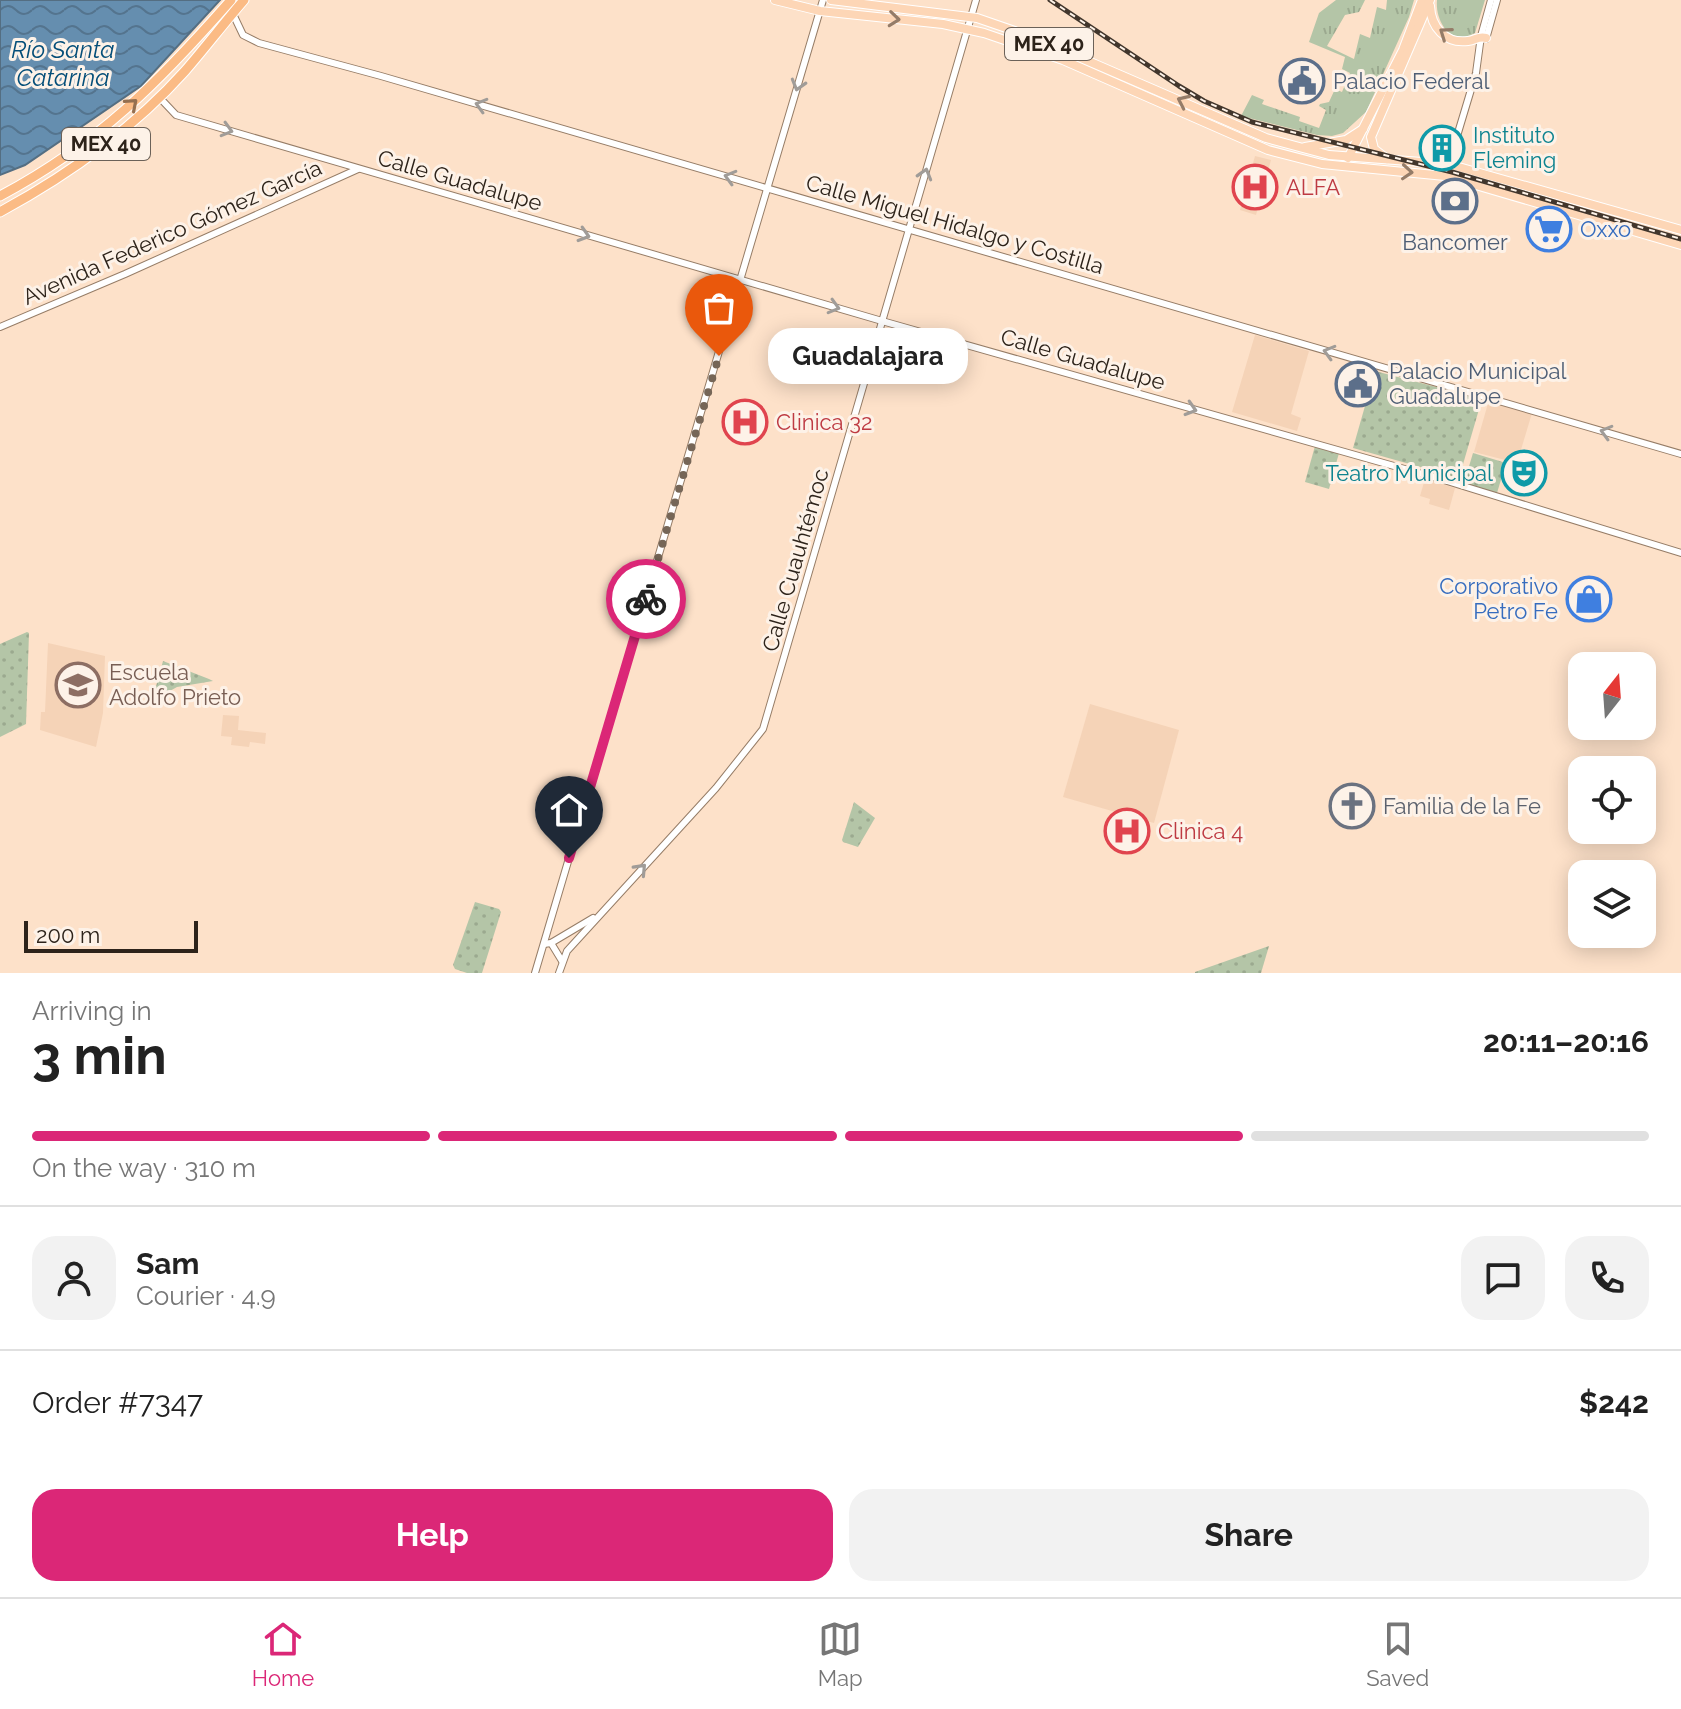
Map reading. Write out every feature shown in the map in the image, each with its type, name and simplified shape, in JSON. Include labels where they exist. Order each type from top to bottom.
[{"type":"highway","name":"MEX 40","points":[[0,196],[69,156],[158,81],[231,0]]},
{"type":"highway","name":"MEX 40","points":[[0,212],[67,173],[115,138],[159,97],[244,0]]},
{"type":"highway","points":[[158,81],[197,56]]},
{"type":"main road","name":"MEX 40","points":[[775,0],[820,11],[967,29],[1013,41],[1063,60],[1254,146],[1299,159],[1344,167],[1445,176],[1681,245]]},
{"type":"main road","name":"MEX 40","points":[[831,0],[971,17],[1035,38],[1169,94],[1258,136],[1349,157],[1448,164],[1681,230]]},
{"type":"main road","points":[[1344,167],[1403,50],[1422,0]]},
{"type":"main road","points":[[1430,0],[1433,22],[1443,35],[1461,41],[1483,39]]},
{"type":"main road","points":[[1387,160],[1374,149],[1371,137],[1430,0]]},
{"type":"main road","points":[[1301,148],[1346,140],[1368,122]]},
{"type":"main road","points":[[1359,140],[1360,157],[1367,169]]},
{"type":"street","points":[[535,973],[547,943],[823,0]]},
{"type":"street","name":"Calle Cuauhtémoc","points":[[559,973],[567,951],[716,788],[763,729],[976,0]]},
{"type":"street","points":[[1445,176],[1494,0]]},
{"type":"street","name":"Calle Miguel Hidalgo y Costilla","points":[[233,14],[243,35],[254,41],[1681,454]]},
{"type":"street","name":"Calle Guadalupe","points":[[159,97],[176,115],[1435,478],[1681,553]]},
{"type":"street","name":"Avenida Federico Gómez García","points":[[0,327],[358,169]]},
{"type":"street","points":[[547,943],[599,914]]},
{"type":"street","points":[[547,943],[562,961]]},
{"type":"shaded area","name":"ALFA","points":[[1255,156],[1271,160],[1256,215],[1240,210]]},
{"type":"shaded area","points":[[1255,335],[1309,351],[1291,414],[1301,418],[1297,431],[1232,412]]},
{"type":"shaded area","points":[[1489,400],[1532,413],[1517,463],[1474,452]]},
{"type":"shaded area","points":[[1425,479],[1455,488],[1449,510],[1429,504],[1430,499],[1420,496]]},
{"type":"shaded area","points":[[48,643],[105,656],[103,713],[96,747],[40,730],[41,712],[45,712]]},
{"type":"shaded area","points":[[1090,704],[1179,730],[1154,823],[1063,797]]},
{"type":"shaded area","points":[[223,715],[239,716],[238,730],[266,733],[265,744],[250,742],[249,747],[231,745],[232,737],[221,736]]},
{"type":"green space","points":[[1336,0],[1365,0],[1359,12],[1345,15],[1327,46],[1354,59],[1360,34],[1370,38],[1377,7],[1386,10],[1387,0],[1414,0],[1366,112],[1343,133],[1332,136],[1241,116],[1252,95],[1264,100],[1262,104],[1300,117],[1299,121],[1319,128],[1326,110],[1320,104],[1329,102],[1335,89],[1342,92],[1350,73],[1342,69],[1345,57],[1309,42],[1319,13]]},
{"type":"green space","points":[[1437,0],[1485,0],[1475,33],[1458,37],[1446,30],[1439,16]]},
{"type":"green space","points":[[1375,371],[1482,399],[1459,478],[1353,448]]},
{"type":"green space","points":[[1315,446],[1339,453],[1329,489],[1305,482]]},
{"type":"green space","points":[[1473,453],[1506,463],[1497,493],[1464,483]]},
{"type":"green space","points":[[27,632],[26,724],[0,737],[0,644]]},
{"type":"green space","points":[[163,661],[213,681],[177,687],[152,701]]},
{"type":"green space","points":[[854,802],[875,818],[858,847],[842,840]]},
{"type":"green space","points":[[475,902],[501,912],[482,973],[467,973],[455,969],[453,965]]},
{"type":"green space","points":[[1269,946],[1261,973],[1195,973],[1195,972]]},
{"type":"water","name":"Río Santa Catarina","points":[[0,0],[220,0],[141,86],[25,165],[0,175]]},
{"type":"railway","points":[[1050,0],[1179,86],[1252,122],[1452,172],[1681,239]]},
{"type":"way so far","points":[[646,599],[719,356]]},
{"type":"place","name":"Palacio Federal","points":[[1302,81]]},
{"type":"place","name":"Instituto Fleming","points":[[1442,148]]},
{"type":"place","name":"ALFA","points":[[1255,187]]},
{"type":"place","name":"Bancomer","points":[[1455,201]]},
{"type":"place","name":"Oxxo","points":[[1549,229]]},
{"type":"place","name":"Guadalajara","points":[[719,356]]},
{"type":"place","name":"Palacio Municipal Guadalupe","points":[[1358,384]]},
{"type":"place","name":"Clinica 32","points":[[745,422]]},
{"type":"place","name":"Teatro Municipal","points":[[1524,473]]},
{"type":"place","name":"Corporativo Petro Fe","points":[[1589,599]]},
{"type":"place","name":"Escuela Adolfo Prieto","points":[[78,685]]},
{"type":"place","name":"Familia de la Fe","points":[[1352,806]]},
{"type":"place","name":"Clinica 4","points":[[1127,831]]},
{"type":"route","points":[[569,858],[646,599]]}]
